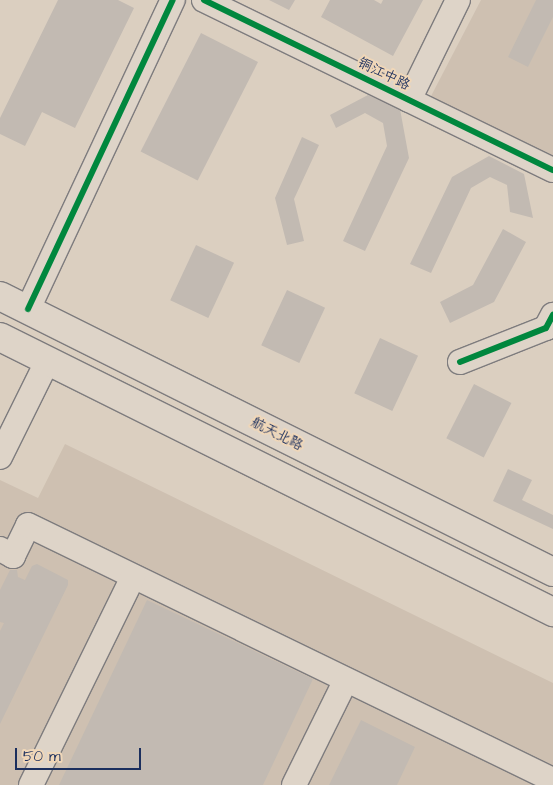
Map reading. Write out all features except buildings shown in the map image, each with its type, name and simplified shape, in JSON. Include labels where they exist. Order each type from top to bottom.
[{"type":"main road","name":"航天北路","points":[[0,296],[553,572]]},
{"type":"main road","points":[[0,337],[553,612]]},
{"type":"street","points":[[28,310],[173,0]]},
{"type":"street","name":"铜江中路","points":[[204,0],[553,170]]},
{"type":"street","points":[[409,100],[458,0]]},
{"type":"street","points":[[460,362],[546,328],[553,315]]},
{"type":"street","points":[[0,457],[48,360]]},
{"type":"street","points":[[0,550],[13,556],[28,525],[553,780]]},
{"type":"street","points":[[31,785],[133,577]]},
{"type":"street","points":[[294,785],[346,680]]},
{"type":"shaded area","points":[[481,0],[553,0],[553,165],[429,100]]},
{"type":"shaded area","points":[[65,444],[553,683],[553,785],[0,785],[0,480],[38,498]]},
{"type":"cycle path","points":[[28,309],[173,0]]},
{"type":"cycle path","points":[[204,0],[553,170]]},
{"type":"cycle path","points":[[460,362],[546,328],[553,315]]}]
